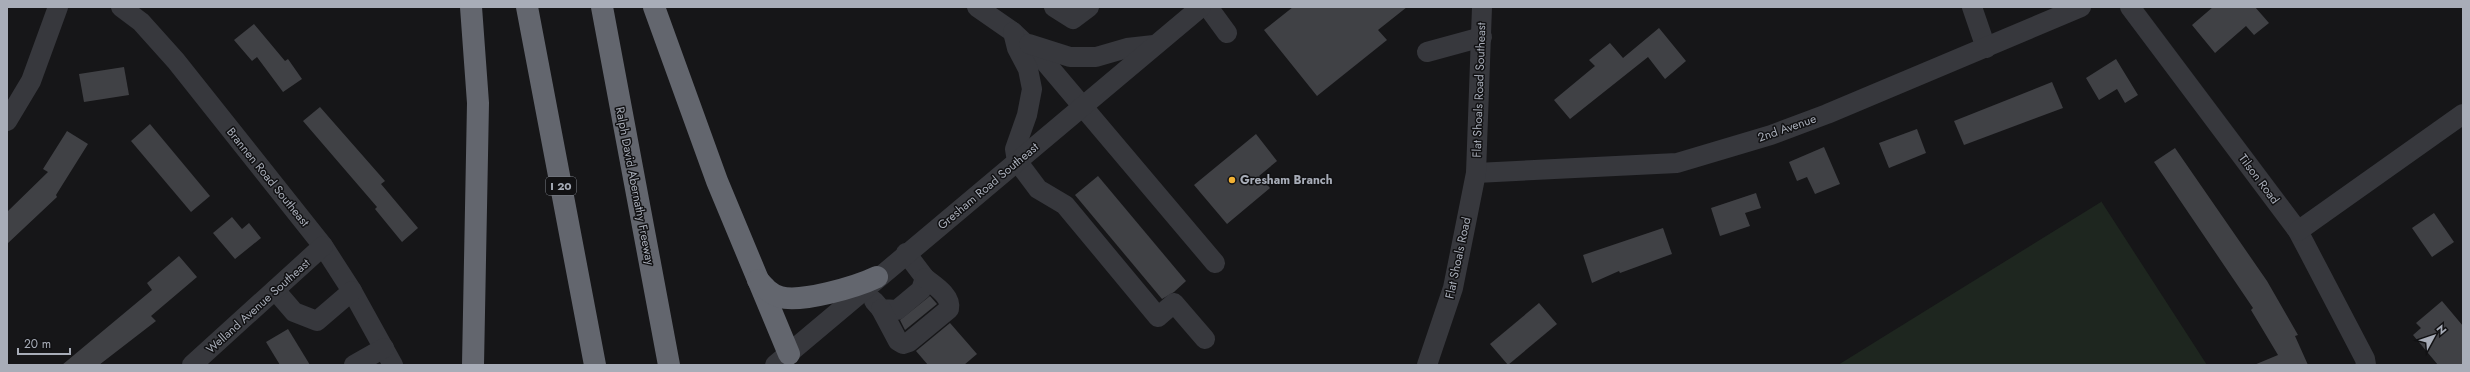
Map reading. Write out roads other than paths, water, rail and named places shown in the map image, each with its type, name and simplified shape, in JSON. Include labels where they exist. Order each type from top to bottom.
[{"type":"highway","points":[[471,7],[478,103],[473,365]]},
{"type":"highway","name":"I 20","points":[[527,7],[595,365]]},
{"type":"highway","name":"Ralph David Abernathy Freeway","points":[[602,7],[669,365]]},
{"type":"highway","points":[[654,7],[717,180],[756,278],[782,359]]},
{"type":"highway","points":[[756,278],[772,294],[793,299],[870,284]]},
{"type":"street","points":[[7,121],[31,81],[58,7]]},
{"type":"street","name":"Brannen Road Southeast","points":[[121,7],[140,22],[176,61],[323,246],[352,291],[393,365]]},
{"type":"street","points":[[977,7],[1020,38],[1082,107],[1215,263]]},
{"type":"street","points":[[1054,7],[1073,19],[1089,7]]},
{"type":"street","name":"Gresham Road Southeast","points":[[782,359],[906,253],[1201,7]]},
{"type":"street","points":[[1208,7],[1227,33]]},
{"type":"street","name":"Flat Shoals Road Southeast","points":[[1476,173],[1482,7]]},
{"type":"street","points":[[1972,7],[1986,48]]},
{"type":"street","name":"2nd Avenue","points":[[1476,173],[1677,163],[1771,135],[1827,114],[2081,7]]},
{"type":"street","name":"Tilson Road","points":[[2130,7],[2298,231],[2365,359],[2366,365]]},
{"type":"street","points":[[1427,52],[1482,36]]},
{"type":"street","points":[[1020,38],[1070,57],[1096,56],[1127,48],[1154,45]]},
{"type":"street","points":[[1020,38],[1017,48],[1028,69],[1032,90],[1027,115],[1014,149],[1017,161],[1038,189],[1065,205],[1158,317],[1174,303],[1205,339]]},
{"type":"street","points":[[2298,231],[2463,114]]},
{"type":"street","name":"Flat Shoals Road","points":[[1427,365],[1453,288],[1476,173]]},
{"type":"street","name":"Welland Avenue Southeast","points":[[192,365],[323,246]]},
{"type":"street","points":[[870,284],[898,341],[903,344],[909,342],[949,309],[950,304],[948,298],[925,278],[906,253]]},
{"type":"street","points":[[881,309],[897,310],[910,301],[921,290],[925,278]]},
{"type":"street","points":[[275,290],[294,312],[316,321],[352,291]]},
{"type":"street","points":[[354,365],[384,348]]},
{"type":"place","name":"Gresham Branch","points":[[1232,180]]}]
